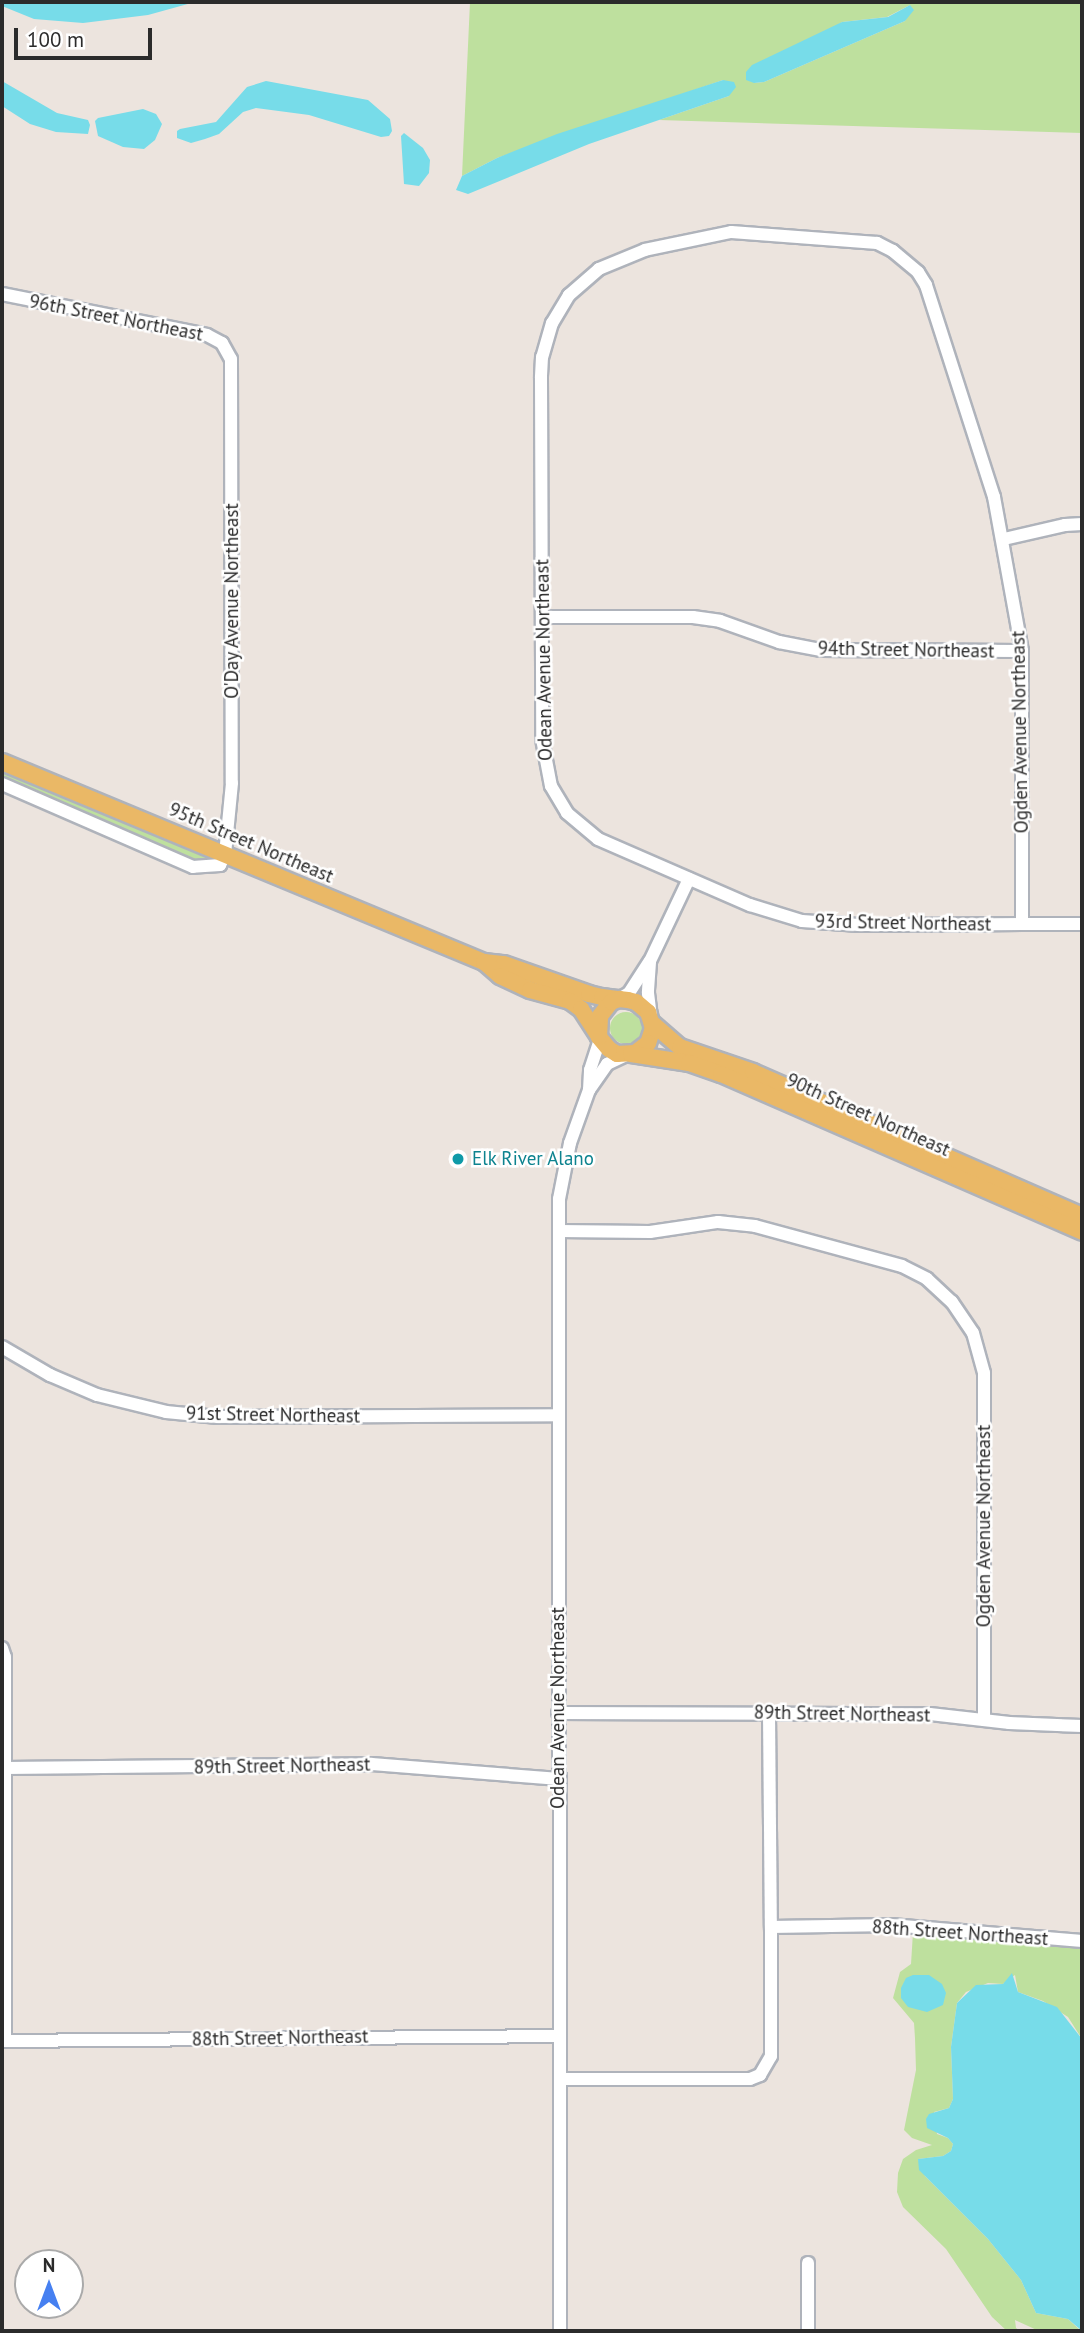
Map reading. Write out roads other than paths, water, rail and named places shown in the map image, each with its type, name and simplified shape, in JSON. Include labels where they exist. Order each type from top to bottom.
[{"type":"main road","name":"95th Street Northeast","points":[[2,762],[484,961]]},
{"type":"main road","points":[[484,961],[504,964],[589,994],[636,1002],[652,1021],[648,1043],[629,1054],[609,1049],[577,1005],[500,976],[484,961]]},
{"type":"main road","points":[[599,1038],[600,1016],[611,1002],[618,999]]},
{"type":"main road","name":"90th Street Northeast","points":[[652,1021],[680,1047],[753,1072],[1082,1216]]},
{"type":"main road","name":"90th Street Northeast","points":[[629,1054],[689,1063],[721,1074],[1082,1232]]},
{"type":"street","name":"Odean Avenue Northeast","points":[[689,879],[598,839],[578,824],[558,800],[551,786],[543,752],[542,357],[552,323],[582,282],[599,269],[645,250],[731,232],[859,240],[894,251],[912,264]]},
{"type":"street","name":"Ogden Avenue Northeast","points":[[912,264],[926,285],[986,472],[1004,539],[1022,651],[1022,924]]},
{"type":"street","name":"96th Street Northeast","points":[[2,294],[207,335],[226,349]]},
{"type":"street","name":"O'Day Avenue Northeast","points":[[225,854],[232,783],[231,359],[226,349]]},
{"type":"street","points":[[1004,539],[1065,525],[1082,524]]},
{"type":"street","name":"94th Street Northeast","points":[[542,617],[693,617],[720,621],[779,642],[821,650],[1022,651]]},
{"type":"street","points":[[2,784],[193,867],[220,865],[225,854]]},
{"type":"street","points":[[618,999],[629,993],[650,961],[689,879]]},
{"type":"street","name":"93rd Street Northeast","points":[[689,879],[763,910],[802,921],[839,925],[1082,924]]},
{"type":"street","points":[[650,961],[648,993],[652,1021]]},
{"type":"street","name":"Odean Avenue Northeast","points":[[561,2331],[559,1199],[565,1163],[589,1090],[590,1070],[599,1038]]},
{"type":"street","name":"Odean Avenue Northeast","points":[[589,1090],[607,1064],[629,1054]]},
{"type":"street","name":"Ogden Avenue Northeast","points":[[559,1231],[650,1232],[718,1222],[764,1228],[918,1273],[952,1302],[972,1333],[984,1373],[984,1720]]},
{"type":"street","name":"91st Street Northeast","points":[[2,1348],[50,1375],[97,1395],[180,1414],[218,1417],[558,1415]]},
{"type":"street","points":[[2,1648],[5,1657],[4,2041]]},
{"type":"street","name":"89th Street Northeast","points":[[558,1713],[930,1714],[1082,1726]]},
{"type":"street","points":[[560,2079],[750,2079],[760,2075],[771,2056],[769,1713]]},
{"type":"street","name":"89th Street Northeast","points":[[5,1768],[385,1765],[559,1779]]},
{"type":"street","name":"88th Street Northeast","points":[[771,1927],[891,1924],[1082,1941]]},
{"type":"street","name":"88th Street Northeast","points":[[4,2041],[559,2036]]},
{"type":"street","points":[[808,2263],[808,2331]]},
{"type":"water","points":[[2,2],[195,2],[148,15],[83,23],[34,19],[2,6]]},
{"type":"water","points":[[910,5],[914,10],[905,21],[764,82],[746,80],[746,72],[752,65],[842,22],[888,17]]},
{"type":"water","points":[[723,80],[734,82],[736,87],[729,96],[589,144],[468,194],[456,190],[462,176],[497,158],[557,134]]},
{"type":"water","points":[[2,81],[57,113],[88,120],[88,134],[56,132],[30,124],[2,106]]},
{"type":"water","points":[[266,81],[368,100],[390,119],[392,131],[389,136],[381,137],[309,115],[256,108],[243,112],[219,134],[191,143],[177,138],[177,131],[180,129],[216,122],[247,87]]},
{"type":"water","points":[[143,109],[156,114],[162,124],[155,140],[144,149],[123,147],[98,136],[95,121],[98,118]]},
{"type":"water","points":[[404,133],[423,148],[430,160],[429,173],[419,186],[404,184],[401,136]]},
{"type":"water","points":[[1012,1973],[1018,1992],[1057,2007],[1082,2039],[1082,2331],[1068,2319],[1036,2313],[1021,2280],[988,2239],[919,2170],[918,2159],[943,2156],[951,2151],[953,2144],[948,2138],[927,2128],[926,2119],[929,2114],[949,2108],[953,2099],[951,2047],[957,2003],[976,1985],[1003,1984]]},
{"type":"water","points":[[929,1975],[942,1984],[946,1993],[943,2005],[927,2012],[908,2007],[901,1998],[901,1988],[906,1978]]},
{"type":"place","name":"Elk River Alano","points":[[458,1159]]}]
